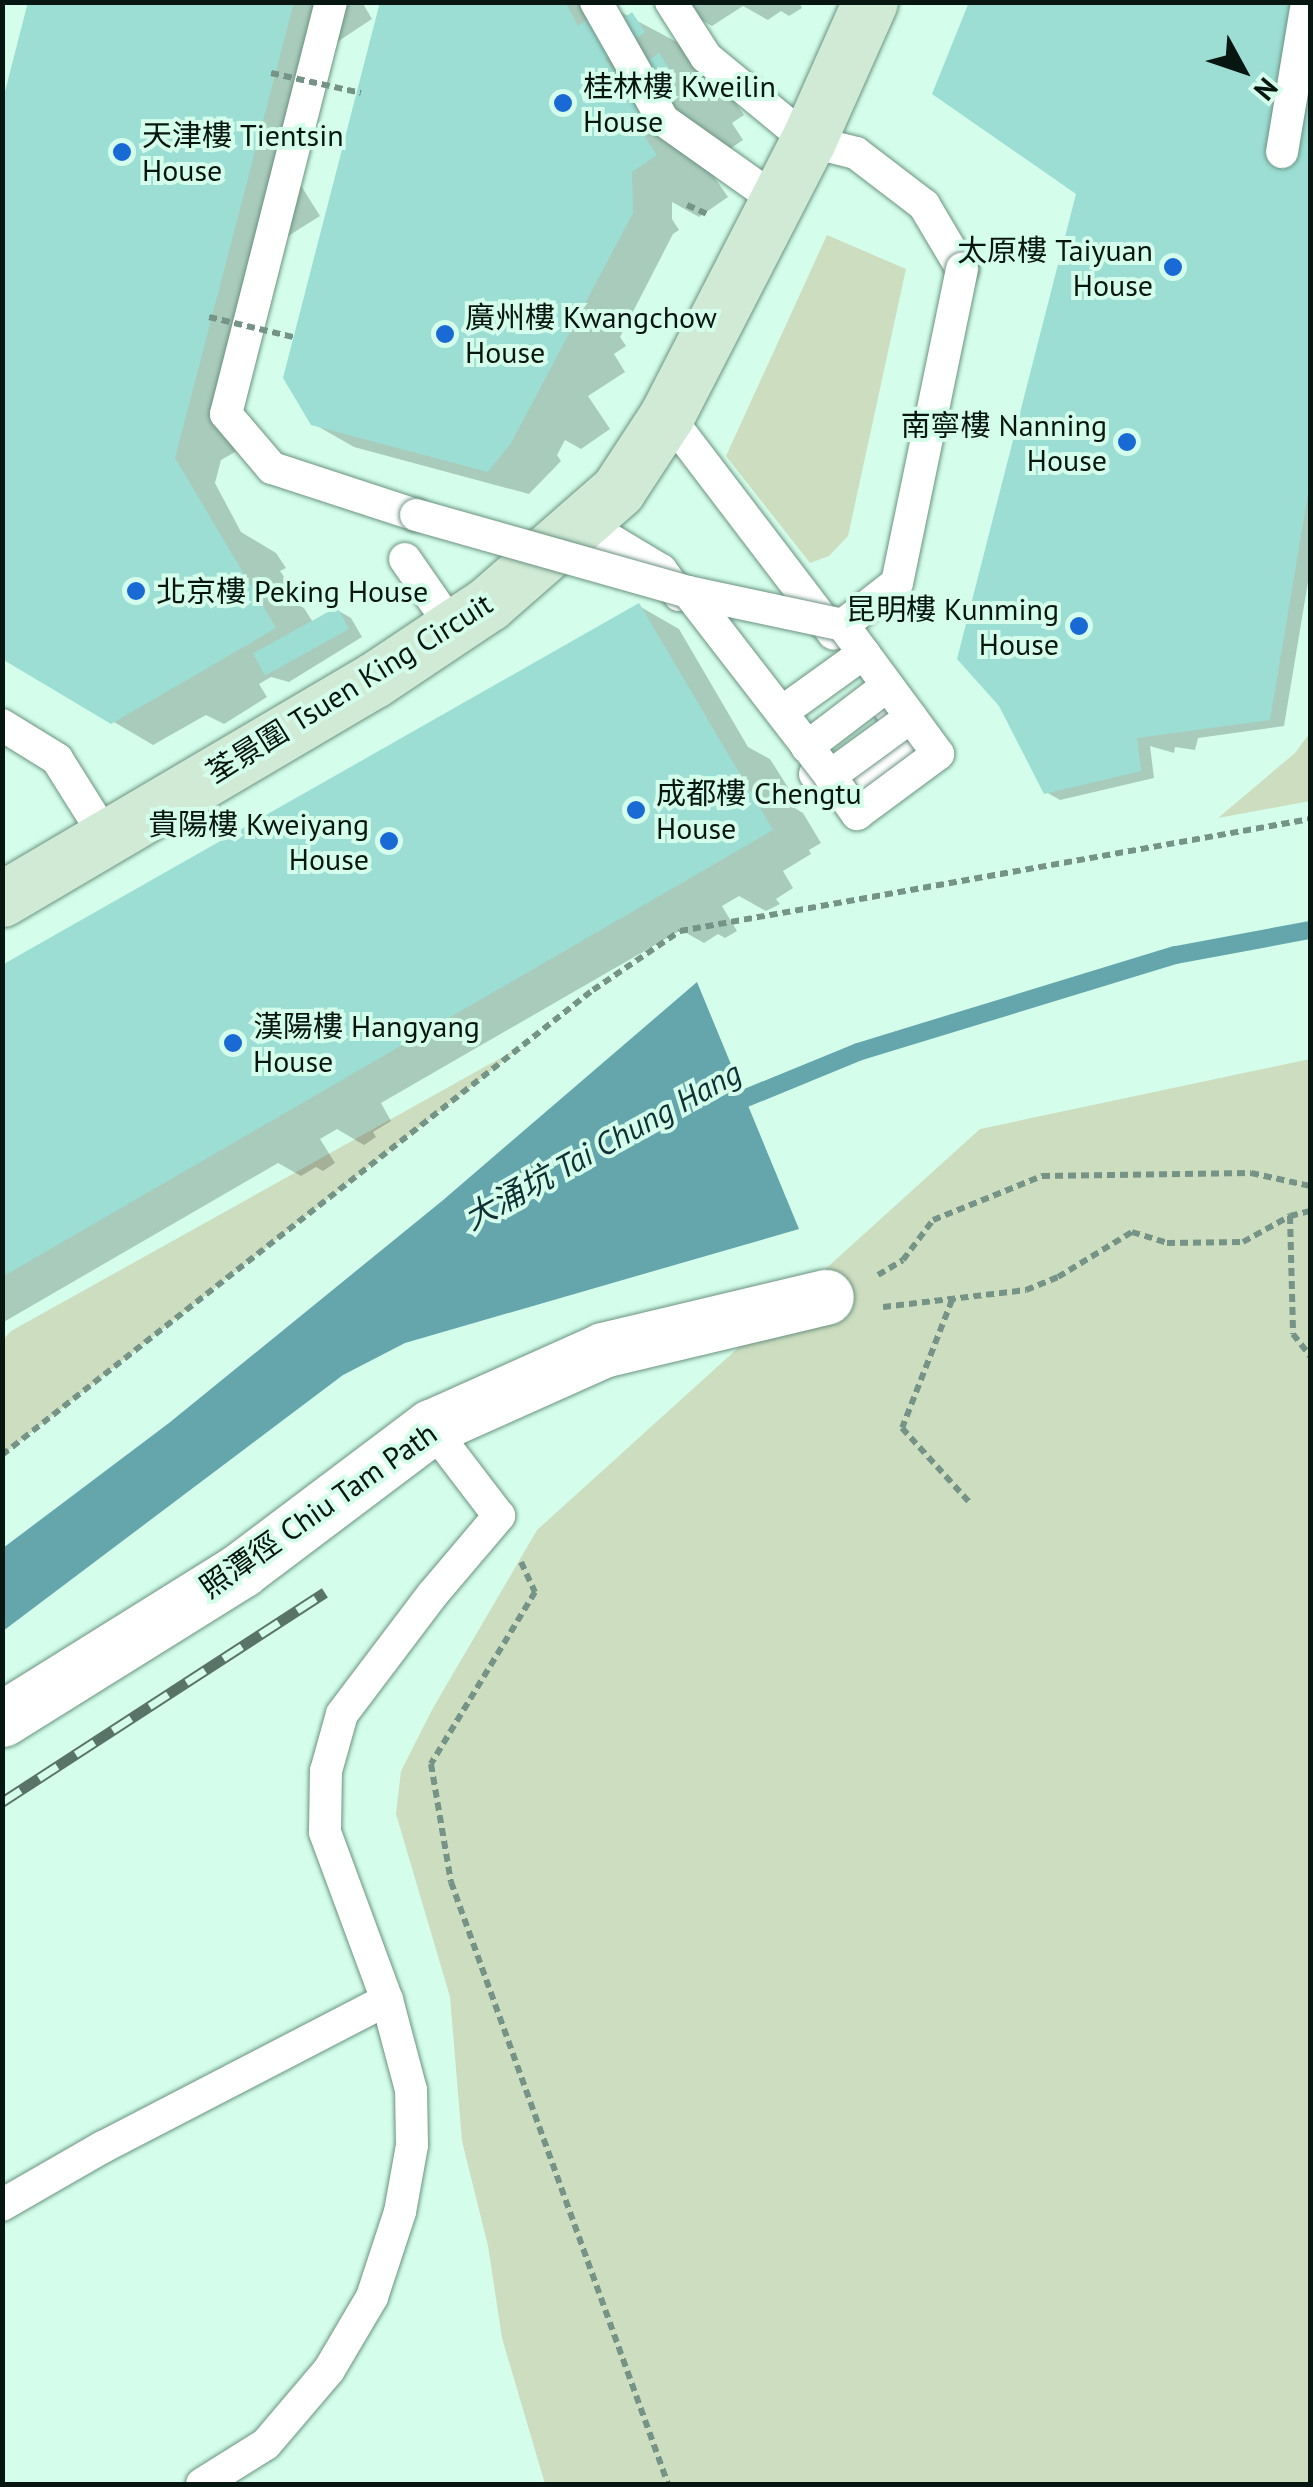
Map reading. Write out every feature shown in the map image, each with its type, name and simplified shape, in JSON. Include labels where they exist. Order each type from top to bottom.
[{"type":"street","name":"荃景圍 Tsuen King Circuit","points":[[2,899],[374,680],[488,604],[584,524],[636,467],[667,415],[808,141],[870,2]]},
{"type":"street","name":"照潭徑 Chiu Tam Path","points":[[2,1719],[241,1570],[431,1426],[603,1350],[830,1296]]},
{"type":"lane","points":[[331,2],[226,414],[272,468],[688,592],[843,625],[938,754],[857,814],[688,592]]},
{"type":"lane","points":[[596,2],[663,120],[776,200]]},
{"type":"lane","points":[[671,2],[706,57],[808,141],[856,154],[924,205],[962,269],[897,584],[843,625]]},
{"type":"lane","points":[[1282,152],[1306,2]]},
{"type":"lane","points":[[584,524],[661,570],[820,780],[852,784],[898,747],[899,720],[667,415]]},
{"type":"lane","points":[[405,559],[452,627]]},
{"type":"lane","points":[[782,712],[864,654]]},
{"type":"lane","points":[[807,747],[888,686]]},
{"type":"lane","points":[[830,776],[911,717]]},
{"type":"lane","points":[[2,726],[57,759],[106,837]]},
{"type":"lane","points":[[202,2484],[266,2444],[329,2370],[372,2297],[400,2212],[412,2145],[411,2090],[388,2000],[325,1832],[326,1771],[342,1714],[432,1595],[500,1516],[431,1426]]},
{"type":"lane","points":[[2,2205],[103,2147],[388,2000]]},
{"type":"path","points":[[271,73],[361,93]]},
{"type":"path","points":[[208,317],[297,338]]},
{"type":"path","points":[[2,1454],[593,990],[680,931],[1310,819]]},
{"type":"path","points":[[830,1296],[854,1288],[903,1260],[933,1220],[1042,1176],[1252,1173],[1310,1186]]},
{"type":"path","points":[[830,1296],[882,1307],[1026,1290],[1058,1277],[1132,1232],[1167,1243],[1243,1242],[1290,1216],[1310,1211]]},
{"type":"path","points":[[1290,1216],[1293,1334],[1310,1356]]},
{"type":"path","points":[[952,1300],[902,1428],[971,1504]]},
{"type":"path","points":[[500,1516],[535,1592],[431,1764],[451,1882],[668,2484]]},
{"type":"green space","points":[[827,235],[906,269],[848,536],[829,556],[810,563],[726,456]]},
{"type":"green space","points":[[1310,733],[1310,801],[1218,818],[1295,753]]},
{"type":"green space","points":[[524,1045],[3,1455],[3,1340],[11,1331]]},
{"type":"green space","points":[[1310,1059],[1310,2484],[545,2484],[502,2338],[488,2246],[462,2141],[450,1997],[396,1814],[401,1771],[433,1708],[537,1530],[980,1129]]},
{"type":"water","points":[[697,982],[799,1229],[405,1343],[343,1375],[3,1631],[3,1548],[169,1423],[442,1201]]},
{"type":"building","points":[[28,2],[294,2],[175,458],[276,628],[111,724],[2,659],[2,103]]},
{"type":"building","points":[[380,2],[565,2],[578,26],[611,4],[621,20],[632,12],[645,32],[605,59],[620,81],[659,53],[672,73],[661,81],[672,98],[635,122],[657,155],[632,172],[633,213],[511,443],[488,472],[311,425],[283,378]]},
{"type":"building","points":[[969,2],[1310,2],[1310,482],[1270,720],[1137,738],[1141,771],[1044,794],[999,706],[957,659],[1076,194],[932,94]]},
{"type":"building","points":[[639,603],[773,830],[2,1277],[2,965]]},
{"type":"building","points":[[337,607],[349,629],[265,675],[253,654]]},
{"type":"waterway","name":"大涌坑 Tai Chung Hang","points":[[724,1107],[858,1052],[1176,955],[1310,930]]},
{"type":"railway","points":[[2,1802],[325,1592]]},
{"type":"place","name":"桂林樓 Kweilin House","points":[[563,103]]},
{"type":"place","name":"天津樓 Tientsin House","points":[[122,152]]},
{"type":"place","name":"太原樓 Taiyuan House","points":[[1173,267]]},
{"type":"place","name":"廣州樓 Kwangchow House","points":[[445,334]]},
{"type":"place","name":"南寧樓 Nanning House","points":[[1127,442]]},
{"type":"place","name":"北京樓 Peking House","points":[[136,591]]},
{"type":"place","name":"昆明樓 Kunming House","points":[[1079,626]]},
{"type":"place","name":"成都樓 Chengtu House","points":[[636,810]]},
{"type":"place","name":"貴陽樓 Kweiyang House","points":[[389,841]]},
{"type":"place","name":"漢陽樓 Hangyang House","points":[[233,1043]]}]
